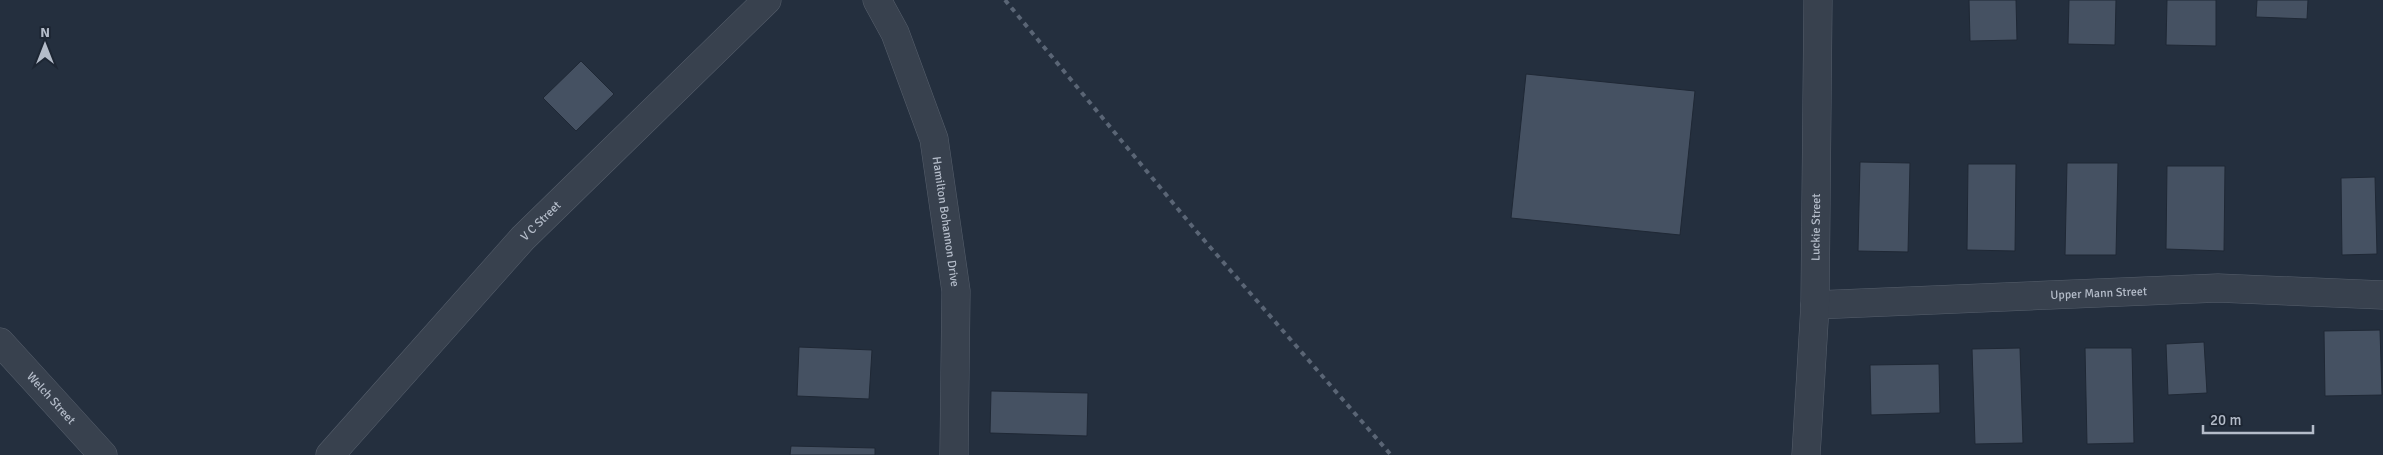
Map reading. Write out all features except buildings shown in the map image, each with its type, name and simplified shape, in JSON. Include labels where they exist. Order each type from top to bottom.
[{"type":"street","name":"V C Street","points":[[330,455],[523,238],[767,0]]},
{"type":"street","name":"Hamilton Bohannon Drive","points":[[877,0],[896,33],[934,140],[956,291],[954,455]]},
{"type":"street","name":"Luckie Street","points":[[1806,455],[1815,305],[1818,0]]},
{"type":"street","name":"Upper Mann Street","points":[[1815,305],[2218,288],[2383,295]]},
{"type":"street","name":"Welch Street","points":[[0,342],[103,455]]},
{"type":"railway","points":[[1005,0],[1197,232],[1391,455]]}]
